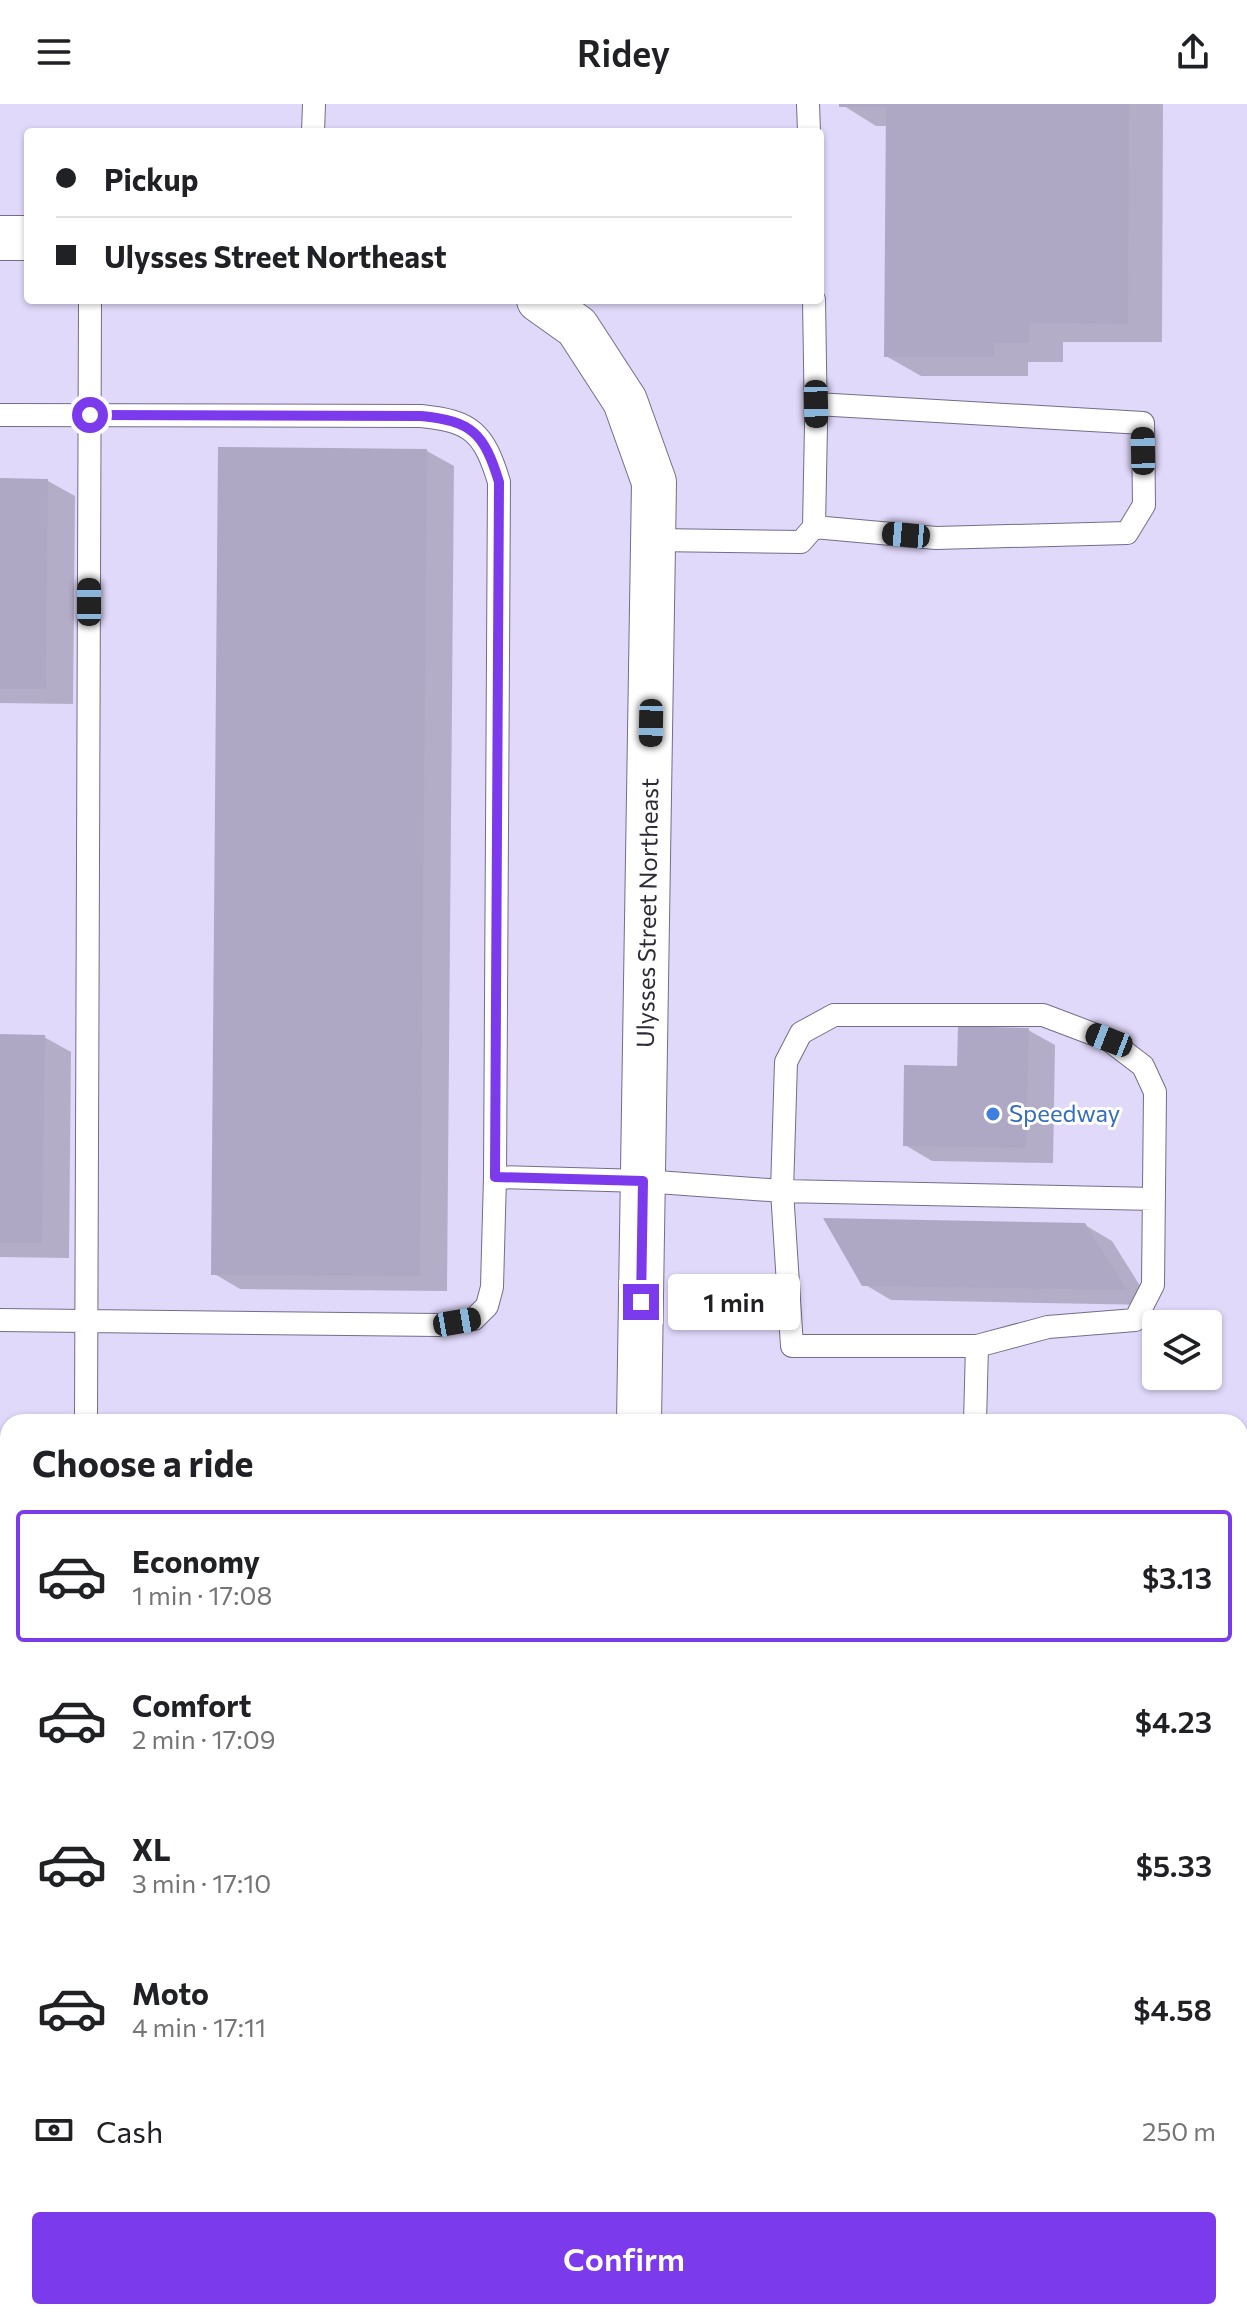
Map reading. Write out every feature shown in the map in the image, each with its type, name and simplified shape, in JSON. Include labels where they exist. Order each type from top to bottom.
[{"type":"street","points":[[0,238],[24,238]]},
{"type":"street","name":"Ulysses Street Northeast","points":[[545,304],[577,327],[625,401],[654,482],[639,1414]]},
{"type":"lane","points":[[313,128],[314,104]]},
{"type":"lane","points":[[808,104],[809,128]]},
{"type":"lane","points":[[86,1414],[90,304]]},
{"type":"lane","points":[[654,540],[801,542],[814,527],[814,304]]},
{"type":"lane","points":[[814,527],[936,538],[1127,533],[1144,505],[1143,423],[816,404]]},
{"type":"lane","points":[[0,415],[421,416],[453,419],[474,432],[491,455],[499,482],[495,1177],[492,1287],[487,1306],[474,1319],[439,1325],[0,1320]]},
{"type":"lane","points":[[834,1015],[1043,1015],[1109,1040],[1143,1066],[1155,1092],[1154,1199],[1153,1285],[1135,1320],[1048,1327],[977,1346],[792,1346],[782,1191],[786,1062],[801,1033],[834,1015]]},
{"type":"lane","points":[[495,1177],[643,1181],[782,1191],[1154,1199]]},
{"type":"lane","points":[[975,1414],[977,1346]]},
{"type":"building","points":[[839,104],[1129,104],[1128,324],[1029,323],[1029,343],[994,343],[994,357],[884,357],[886,107],[839,107]]},
{"type":"building","points":[[218,447],[427,449],[420,1276],[211,1275]]},
{"type":"building","points":[[0,478],[48,479],[46,689],[0,689]]},
{"type":"building","points":[[958,1026],[1029,1028],[1026,1148],[903,1146],[904,1065],[957,1066]]},
{"type":"building","points":[[0,1034],[45,1035],[42,1243],[0,1243]]},
{"type":"building","points":[[823,1218],[1085,1223],[1127,1290],[862,1286]]},
{"type":"place","name":"Speedway","points":[[993,1114]]},
{"type":"route","points":[[90,415],[421,416],[453,419],[474,432],[491,455],[499,482],[495,1177],[643,1181],[641,1302]]}]
